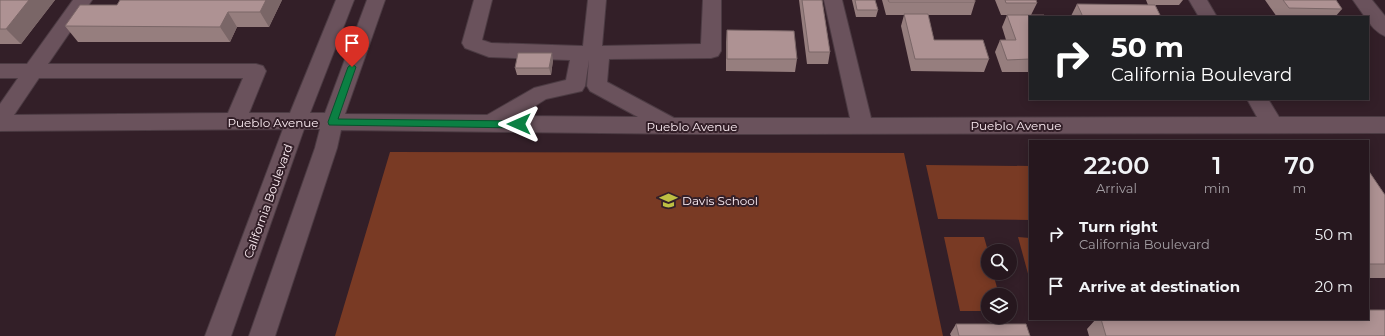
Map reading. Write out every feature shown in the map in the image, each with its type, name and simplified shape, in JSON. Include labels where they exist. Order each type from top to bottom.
[{"type":"street","points":[[0,120],[83,0]]},
{"type":"street","name":"California Boulevard","points":[[218,336],[297,121],[345,0]]},
{"type":"street","points":[[262,336],[326,148],[332,122],[376,0]]},
{"type":"street","points":[[483,0],[472,43],[489,50],[591,53],[711,51],[712,0]]},
{"type":"street","points":[[489,124],[541,93],[575,86],[591,53],[598,0]]},
{"type":"street","points":[[833,0],[862,126]]},
{"type":"street","points":[[1198,0],[1207,16]]},
{"type":"street","points":[[1362,0],[1385,29]]},
{"type":"street","points":[[591,53],[598,86],[670,126]]},
{"type":"street","points":[[0,71],[256,71],[235,122]]},
{"type":"street","points":[[1258,100],[1273,125]]},
{"type":"street","name":"Pueblo Avenue","points":[[0,123],[297,121],[670,126],[862,126],[1054,133],[1273,125],[1328,133],[1385,125]]},
{"type":"shaded area","name":"Davis School","points":[[390,152],[904,153],[943,336],[335,336]]},
{"type":"shaded area","points":[[926,165],[1029,166],[1029,220],[938,219]]},
{"type":"shaded area","points":[[944,237],[984,237],[986,244],[981,244],[981,280],[995,280],[997,288],[981,288],[981,311],[960,311]]},
{"type":"shaded area","points":[[1018,237],[1029,238],[1029,277]]},
{"type":"building","points":[[0,0],[29,0],[6,29],[0,29]]},
{"type":"building","points":[[120,0],[266,0],[260,12],[228,12],[220,27],[65,26],[80,5],[117,5]]},
{"type":"building","points":[[802,0],[822,0],[830,52],[809,52]]},
{"type":"building","points":[[855,0],[875,0],[878,10],[857,10]]},
{"type":"building","points":[[888,0],[975,0],[975,2],[889,2]]},
{"type":"building","points":[[1005,0],[1036,0],[1037,3],[1006,3]]},
{"type":"building","points":[[1283,0],[1336,0],[1342,9],[1289,8]]},
{"type":"building","points":[[1077,4],[1155,5],[1160,16],[1083,16]]},
{"type":"building","points":[[904,14],[928,14],[934,40],[983,40],[989,59],[915,59]]},
{"type":"building","points":[[1007,15],[1044,15],[1029,16],[1029,59],[1007,60],[1000,40],[1016,40]]},
{"type":"building","points":[[727,30],[794,31],[797,59],[727,59]]},
{"type":"building","points":[[518,53],[552,53],[549,68],[515,68]]},
{"type":"building","points":[[1369,171],[1385,195],[1385,264],[1369,264]]},
{"type":"building","points":[[1369,310],[1385,310],[1385,336],[1106,336],[1101,320],[1369,320]]},
{"type":"building","points":[[956,324],[1026,324],[1030,336],[959,336]]},
{"type":"place","name":"Davis School","points":[[669,200]]},
{"type":"route","points":[[352,67],[332,122],[519,124]]}]
